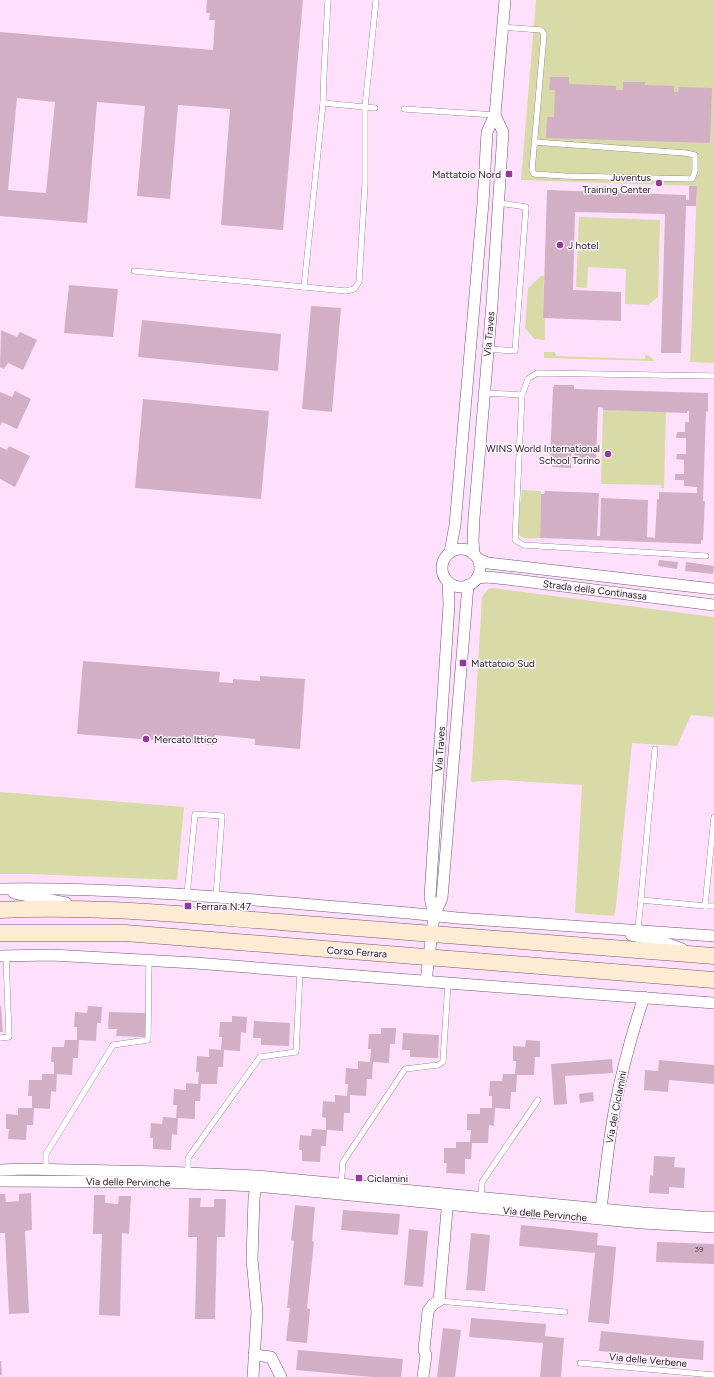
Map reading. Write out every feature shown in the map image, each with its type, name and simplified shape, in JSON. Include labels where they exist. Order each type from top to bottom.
[{"type":"main road","points":[[0,910],[61,909],[114,911],[707,956]]},
{"type":"main road","name":"Corso Ferrara","points":[[0,933],[125,933],[714,980]]},
{"type":"street","name":"Via Traves","points":[[450,552],[455,525],[483,203],[487,132],[495,115],[505,0]]},
{"type":"street","name":"Via Traves","points":[[476,556],[473,541],[474,518],[499,203],[503,132],[495,115]]},
{"type":"street","points":[[462,549],[468,550],[476,556],[480,569],[472,582],[458,586],[448,582],[442,572],[442,566],[446,556],[450,552],[462,549]]},
{"type":"street","name":"Strada della Continassa","points":[[476,556],[488,563],[714,589]]},
{"type":"street","name":"Strada della Continassa","points":[[472,582],[487,577],[714,605]]},
{"type":"street","name":"Via Traves","points":[[434,916],[430,898],[449,611],[448,582]]},
{"type":"street","name":"Via Traves","points":[[426,981],[434,916],[442,898],[472,582]]},
{"type":"street","points":[[0,890],[56,888],[118,890],[434,916],[714,936]]},
{"type":"street","points":[[0,890],[114,911]]},
{"type":"street","points":[[608,928],[630,935],[657,940],[707,956]]},
{"type":"street","points":[[3,956],[51,955],[149,960],[714,1003]]},
{"type":"street","name":"Via dei Ciclamini","points":[[600,1214],[609,1140],[615,1106],[623,1069],[644,997]]},
{"type":"street","name":"Via delle Pervinche","points":[[0,1170],[188,1173],[448,1200],[643,1218],[714,1227]]},
{"type":"street","name":"Via delle Pervinche","points":[[0,1181],[256,1181],[341,1184],[448,1200],[480,1197],[600,1214]]},
{"type":"street","points":[[253,1377],[257,1312],[252,1259],[256,1181]]},
{"type":"street","points":[[423,1377],[426,1355],[424,1350],[428,1311],[432,1304],[439,1301],[448,1200]]},
{"type":"street","name":"Via delle Pervinche","points":[[643,1218],[714,1217]]},
{"type":"street","points":[[254,1356],[271,1357],[281,1377]]},
{"type":"lane","points":[[304,287],[323,103],[328,0]]},
{"type":"lane","points":[[134,271],[346,291],[354,289],[359,282],[365,184],[365,107],[376,0]]},
{"type":"lane","points":[[502,27],[541,30],[544,34],[534,142],[532,170],[534,174],[692,179],[695,171],[695,155],[685,153],[534,142]]},
{"type":"lane","points":[[323,103],[375,108]]},
{"type":"lane","points":[[404,109],[495,115]]},
{"type":"lane","points":[[488,349],[514,351],[526,208],[499,203]]},
{"type":"lane","points":[[706,556],[522,545],[515,540],[522,395],[528,379],[537,373],[714,376]]},
{"type":"lane","points":[[484,393],[522,395]]},
{"type":"lane","points":[[638,930],[656,749]]},
{"type":"lane","points":[[187,895],[195,814],[222,816],[216,897]]},
{"type":"lane","points":[[705,906],[714,817]]},
{"type":"lane","points":[[640,900],[714,906]]},
{"type":"lane","points":[[0,1038],[9,1037],[3,956]]},
{"type":"lane","points":[[46,1170],[46,1154],[113,1045],[148,1040],[149,960]]},
{"type":"lane","points":[[188,1173],[188,1158],[260,1057],[296,1052],[300,971]]},
{"type":"lane","points":[[341,1184],[343,1162],[405,1069],[438,1065],[443,1062],[448,983]]},
{"type":"lane","points":[[480,1197],[482,1182],[538,1100]]},
{"type":"lane","points":[[439,1301],[565,1312]]},
{"type":"lane","name":"Via delle Verbene","points":[[580,1363],[714,1375]]},
{"type":"green space","points":[[536,0],[714,0],[714,363],[690,362],[697,186],[521,180]]},
{"type":"green space","points":[[579,217],[660,220],[658,297],[648,305],[625,304],[626,269],[588,267],[587,288],[576,287]]},
{"type":"green space","points":[[541,276],[544,276],[543,318],[545,318],[545,340],[534,339],[525,328],[528,288]]},
{"type":"green space","points":[[544,352],[555,352],[556,356],[645,359],[645,355],[648,355],[655,361],[544,358]]},
{"type":"green space","points":[[603,410],[666,412],[664,488],[661,488],[661,485],[601,484]]},
{"type":"green space","points":[[522,490],[541,491],[540,538],[523,538],[518,534],[517,531]]},
{"type":"green space","points":[[492,588],[714,617],[714,717],[691,715],[677,746],[632,743],[614,916],[575,913],[582,785],[500,780],[471,782],[482,597],[488,589]]},
{"type":"green space","points":[[0,792],[184,807],[177,880],[0,874]]},
{"type":"building","points":[[207,0],[303,0],[283,230],[221,225],[230,109],[178,105],[170,199],[137,196],[145,106],[97,102],[87,223],[0,216],[0,32],[213,50],[215,20],[209,20],[210,13],[206,13]],"holes":[[[17,98],[55,102],[46,193],[8,190]]]},
{"type":"building","points":[[550,77],[569,77],[569,84],[616,86],[616,90],[623,90],[623,82],[645,82],[645,85],[674,86],[674,92],[678,92],[679,87],[712,88],[710,143],[546,138],[547,117],[554,117],[555,90],[549,90]]},
{"type":"building","name":"J hotel","points":[[689,186],[697,186],[696,206],[686,206],[681,353],[661,353],[665,214],[575,212],[573,290],[621,292],[621,321],[543,318],[547,190],[686,195],[686,200],[689,200]]},
{"type":"building","points":[[69,285],[118,289],[113,337],[64,333]]},
{"type":"building","points":[[311,306],[341,308],[332,412],[302,409]]},
{"type":"building","points":[[142,320],[281,334],[278,371],[138,357]]},
{"type":"building","points":[[1,330],[17,337],[20,332],[37,340],[23,370],[8,363],[4,369],[0,367]]},
{"type":"building","points":[[554,385],[574,385],[574,389],[708,393],[703,501],[705,501],[703,540],[701,540],[701,544],[540,538],[541,494],[544,494],[545,491],[599,493],[597,536],[600,536],[601,498],[648,500],[647,537],[655,538],[657,499],[659,500],[659,492],[697,493],[697,487],[684,486],[684,480],[675,480],[675,474],[684,474],[684,460],[676,459],[677,454],[686,454],[686,438],[676,438],[677,432],[685,432],[685,422],[689,422],[689,411],[687,411],[687,413],[603,410],[603,408],[598,407],[596,459],[574,458],[574,446],[572,446],[571,468],[552,467],[552,462],[550,462]]},
{"type":"building","points":[[15,391],[31,399],[17,429],[2,422],[0,426],[0,392],[12,397]]},
{"type":"building","points":[[143,399],[269,411],[261,499],[135,488]]},
{"type":"building","points":[[9,446],[30,456],[15,487],[0,479],[0,447],[7,450]]},
{"type":"building","points":[[659,560],[678,562],[677,569],[658,566]]},
{"type":"building","points":[[686,562],[714,566],[713,574],[685,571]]},
{"type":"building","points":[[83,661],[220,672],[219,682],[233,683],[233,679],[260,681],[260,676],[305,679],[300,749],[255,745],[255,739],[215,735],[214,745],[77,734]]},
{"type":"building","points":[[1,1006],[3,1032],[0,1032]]},
{"type":"building","points":[[88,1006],[102,1007],[101,1023],[97,1023],[96,1041],[79,1040],[78,1058],[73,1058],[72,1075],[57,1074],[56,1092],[51,1091],[50,1109],[34,1108],[33,1125],[27,1125],[26,1140],[8,1139],[9,1129],[6,1129],[6,1114],[18,1115],[18,1108],[32,1108],[32,1096],[28,1096],[29,1080],[42,1080],[42,1074],[54,1074],[54,1062],[51,1062],[52,1047],[64,1047],[65,1040],[77,1040],[77,1027],[74,1027],[75,1012],[87,1013]]},
{"type":"building","points":[[109,1012],[146,1013],[145,1037],[116,1036],[117,1029],[108,1029]]},
{"type":"building","points":[[232,1016],[247,1017],[246,1033],[241,1032],[240,1051],[224,1050],[223,1067],[218,1067],[217,1084],[201,1084],[200,1101],[195,1101],[195,1119],[178,1118],[177,1135],[172,1134],[171,1150],[153,1149],[153,1138],[150,1138],[151,1123],[162,1124],[163,1117],[176,1118],[177,1105],[173,1105],[174,1089],[186,1090],[186,1083],[198,1084],[199,1072],[196,1072],[197,1056],[209,1057],[209,1049],[221,1050],[222,1037],[219,1037],[220,1022],[232,1022]]},
{"type":"building","points":[[254,1021],[290,1023],[289,1046],[261,1045],[261,1038],[253,1038]]},
{"type":"building","points":[[381,1028],[396,1028],[395,1044],[390,1044],[389,1063],[373,1062],[372,1079],[367,1079],[366,1096],[350,1095],[350,1113],[344,1113],[343,1131],[327,1130],[326,1146],[321,1146],[320,1162],[302,1161],[302,1150],[299,1150],[300,1135],[311,1136],[312,1129],[326,1130],[326,1118],[322,1117],[323,1101],[335,1102],[335,1095],[347,1096],[348,1084],[345,1084],[346,1068],[358,1069],[358,1061],[370,1062],[371,1049],[368,1049],[369,1034],[381,1034]]},
{"type":"building","points":[[403,1033],[439,1035],[438,1058],[410,1057],[410,1050],[402,1050]]},
{"type":"building","points":[[526,1040],[540,1041],[540,1057],[535,1057],[534,1075],[517,1075],[516,1092],[511,1092],[510,1109],[495,1108],[494,1126],[489,1125],[488,1143],[472,1143],[471,1159],[465,1159],[465,1174],[446,1173],[447,1163],[444,1163],[444,1148],[456,1148],[456,1142],[470,1142],[471,1130],[467,1130],[467,1114],[480,1114],[480,1108],[492,1108],[492,1096],[489,1096],[490,1081],[502,1081],[503,1074],[515,1074],[516,1061],[513,1061],[513,1046],[525,1047]]},
{"type":"building","points":[[612,1059],[613,1073],[565,1076],[567,1104],[554,1105],[551,1064]]},
{"type":"building","points":[[659,1060],[714,1065],[714,1084],[669,1080],[668,1092],[644,1090],[645,1070],[658,1071]]},
{"type":"building","points":[[593,1092],[594,1101],[580,1103],[579,1094]]},
{"type":"building","points":[[654,1156],[675,1157],[674,1167],[685,1168],[684,1188],[669,1187],[669,1194],[649,1193],[650,1175],[653,1176]]},
{"type":"building","points":[[31,1193],[32,1230],[25,1231],[29,1313],[9,1314],[5,1233],[0,1233],[0,1194],[5,1194],[6,1202],[19,1201],[19,1194]]},
{"type":"building","points":[[94,1195],[105,1195],[105,1203],[118,1204],[119,1196],[131,1196],[129,1234],[122,1233],[120,1316],[99,1315],[102,1234],[93,1234]]},
{"type":"building","points":[[189,1198],[201,1198],[200,1207],[214,1207],[214,1199],[226,1199],[225,1237],[217,1237],[215,1319],[195,1319],[197,1237],[188,1237]]},
{"type":"building","points":[[295,1205],[315,1207],[312,1241],[314,1242],[307,1308],[310,1309],[307,1343],[286,1341],[290,1308],[287,1308],[294,1241],[291,1240]]},
{"type":"building","points":[[343,1210],[400,1214],[398,1235],[341,1230]]},
{"type":"building","points":[[521,1225],[598,1233],[597,1245],[616,1247],[609,1324],[588,1322],[595,1253],[519,1246]]},
{"type":"building","points":[[409,1229],[428,1231],[423,1287],[404,1285]]},
{"type":"building","points":[[471,1233],[490,1235],[485,1291],[466,1290]]},
{"type":"building","points":[[657,1242],[714,1244],[714,1264],[656,1262]]},
{"type":"building","points":[[471,1318],[546,1324],[545,1336],[564,1338],[561,1377],[540,1377],[543,1343],[469,1337]]},
{"type":"building","points":[[443,1328],[461,1330],[455,1377],[437,1377]]},
{"type":"building","points":[[601,1331],[704,1341],[703,1360],[599,1351]]},
{"type":"building","points":[[298,1350],[403,1359],[401,1377],[372,1377],[296,1370]]},
{"type":"building","points":[[1,1361],[2,1375],[0,1375]]},
{"type":"place","name":"Mattatoio Nord","points":[[509,174]]},
{"type":"place","name":"Juventus Training Center","points":[[659,183]]},
{"type":"place","name":"J hotel","points":[[560,245]]},
{"type":"place","name":"WINS World International School Torino","points":[[608,454]]},
{"type":"place","name":"Mattatoio Sud","points":[[463,663]]},
{"type":"place","name":"Mercato Ittico","points":[[146,739]]},
{"type":"place","name":"Ferrara N.47","points":[[188,906]]},
{"type":"place","name":"Ciclamini","points":[[359,1178]]}]
